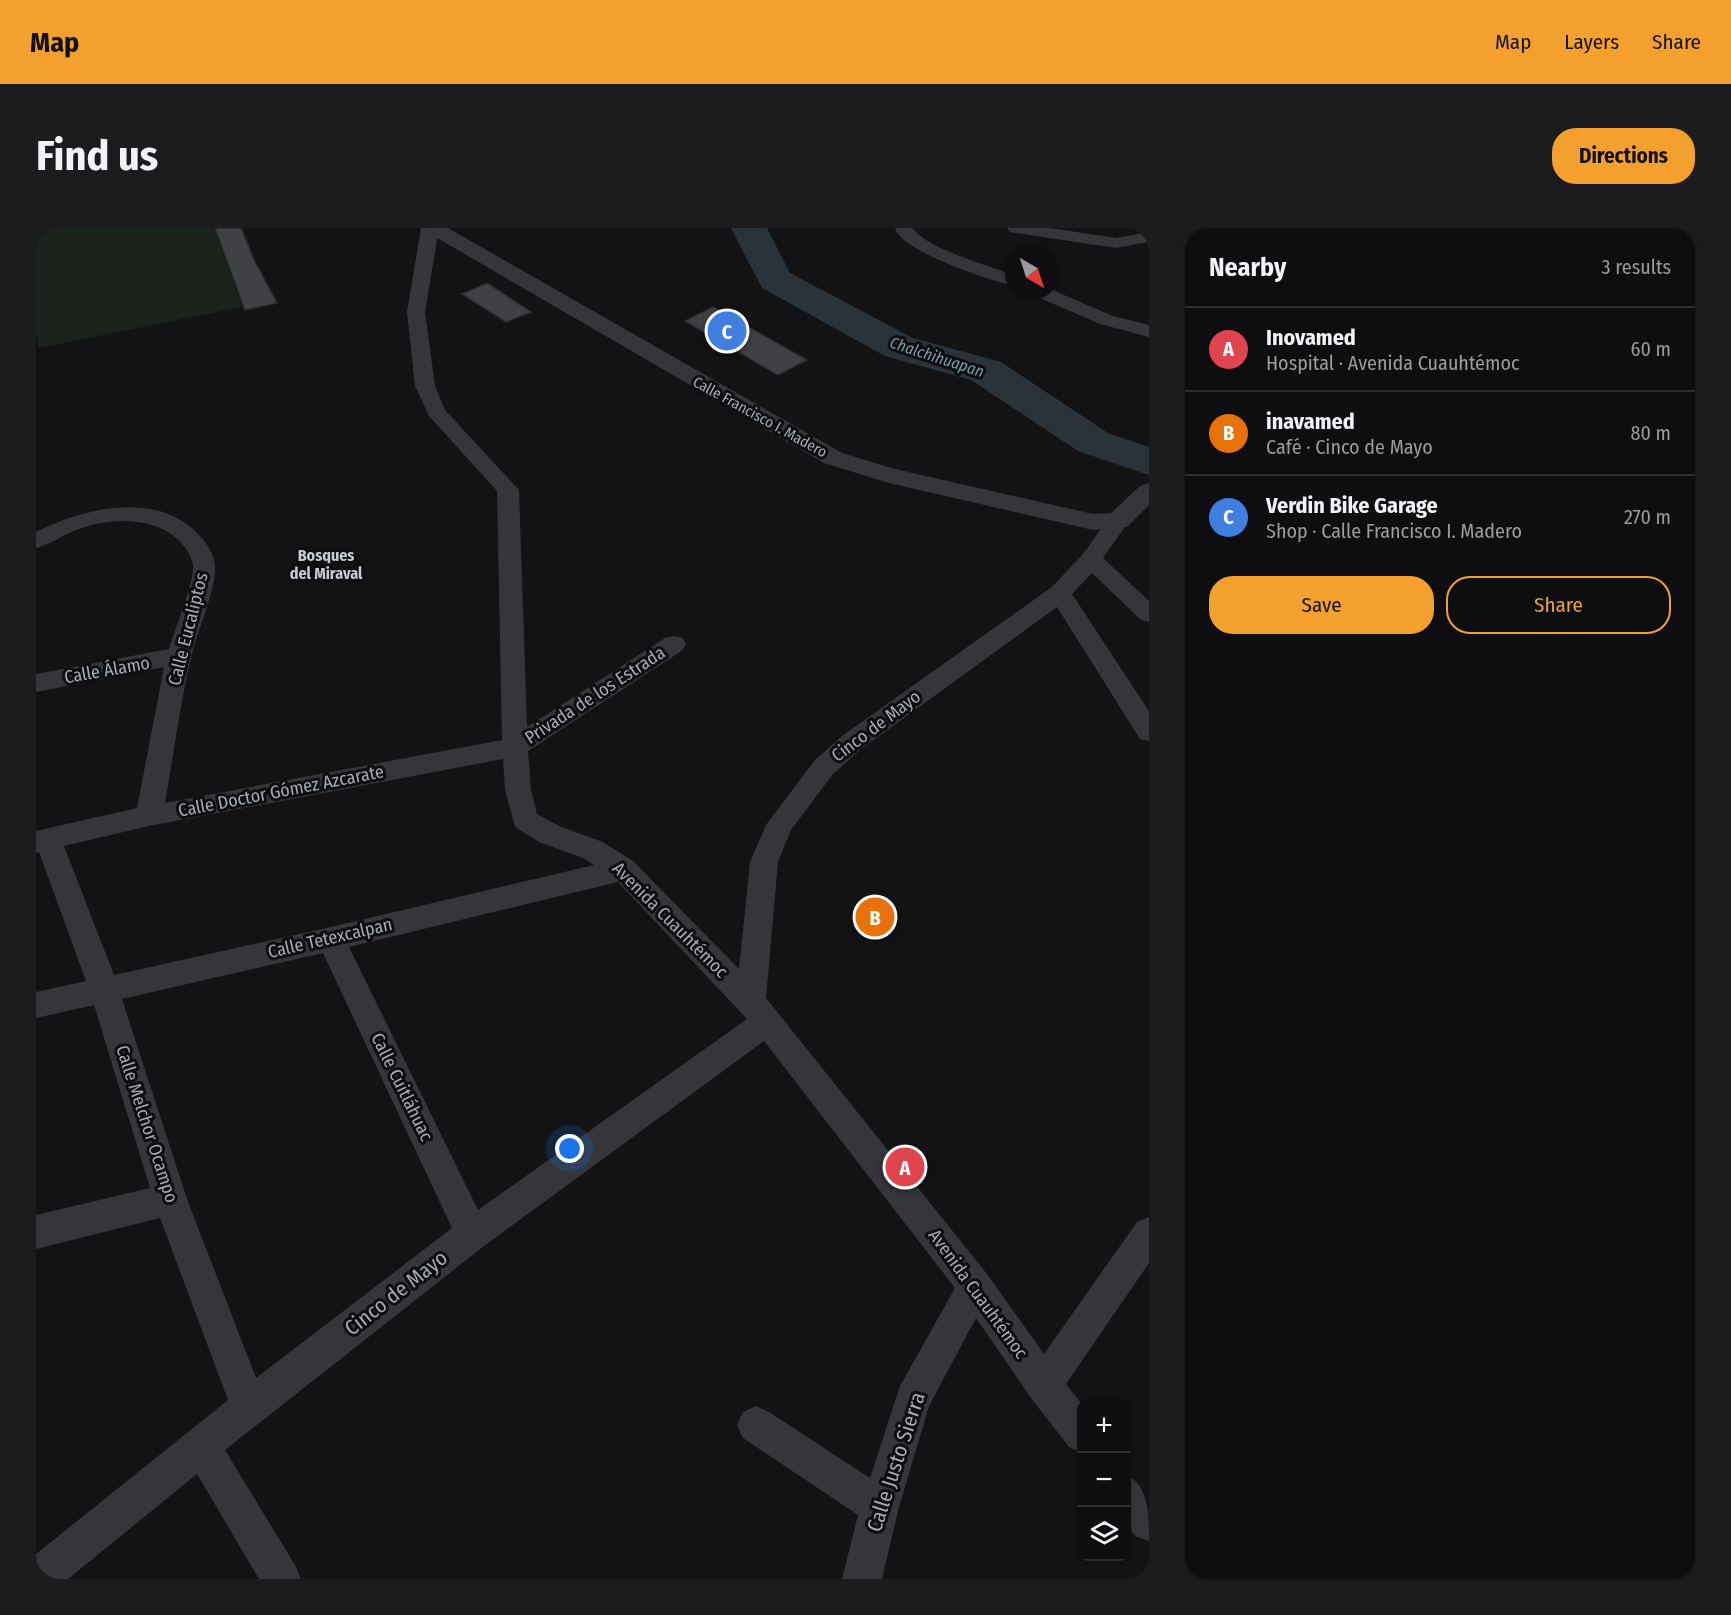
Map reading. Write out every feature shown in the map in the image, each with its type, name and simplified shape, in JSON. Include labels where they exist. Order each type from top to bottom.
[{"type":"street","name":"Calle Francisco I. Madero","points":[[432,228],[833,458],[889,475],[1093,522],[1118,521]]},
{"type":"street","name":"Avenida Cuauhtémoc","points":[[432,228],[416,312],[425,386],[436,412],[508,490],[515,747],[518,790],[525,820],[549,834],[593,850],[623,869],[759,1012],[975,1286],[1044,1385],[1077,1428]]},
{"type":"street","points":[[904,228],[905,233],[914,240],[936,251],[1005,278]]},
{"type":"street","points":[[1016,228],[1116,243],[1149,237]]},
{"type":"street","points":[[1059,300],[1130,328],[1149,331]]},
{"type":"street","points":[[1118,521],[1147,493]]},
{"type":"street","name":"Calle Eucaliptos","points":[[36,541],[69,525],[113,515],[147,515],[177,524],[195,542],[205,566],[179,656],[149,816]]},
{"type":"street","name":"Cinco de Mayo","points":[[37,1579],[249,1407],[759,1012],[764,862],[780,825],[792,808],[824,767],[851,743],[1060,593],[1091,560],[1118,521]]},
{"type":"street","points":[[1091,560],[1149,614]]},
{"type":"street","points":[[1060,593],[1149,732]]},
{"type":"street","name":"Privada de los Estrada","points":[[515,747],[674,644]]},
{"type":"street","name":"Calle Álamo","points":[[36,683],[179,656]]},
{"type":"street","name":"Calle Doctor Gómez Azcarate","points":[[42,841],[149,816],[515,747]]},
{"type":"street","name":"Calle Melchor Ocampo","points":[[42,841],[104,988],[170,1199],[249,1407]]},
{"type":"street","name":"Calle Tetexcalpan","points":[[36,1005],[331,939],[623,869]]},
{"type":"street","name":"Calle Cuitláhuac","points":[[331,939],[472,1234]]},
{"type":"street","points":[[36,1232],[170,1199]]},
{"type":"street","points":[[1044,1385],[1149,1234]]},
{"type":"street","name":"Calle Justo Sierra","points":[[862,1579],[880,1507],[913,1399],[975,1286]]},
{"type":"street","points":[[756,1425],[880,1507]]},
{"type":"street","points":[[201,1445],[281,1579]]},
{"type":"street","points":[[1131,1499],[1149,1522]]},
{"type":"shaded area","points":[[36,228],[214,228],[242,307],[39,348],[36,333]]},
{"type":"building","points":[[215,228],[241,228],[255,262],[277,303],[245,310]]},
{"type":"building","points":[[487,283],[531,312],[506,322],[462,294]]},
{"type":"building","points":[[713,307],[807,360],[778,375],[685,321]]},
{"type":"waterway","name":"Chalchihuapan","points":[[749,228],[775,280],[899,347],[986,371],[1093,442],[1149,462]]},
{"type":"place","name":"Verdin Bike Garage","points":[[727,331]]},
{"type":"place","name":"inavamed","points":[[875,917]]},
{"type":"place","name":"Inovamed","points":[[905,1167]]},
{"type":"district","name":"Bosques del Miraval","points":[[326,564]]}]
